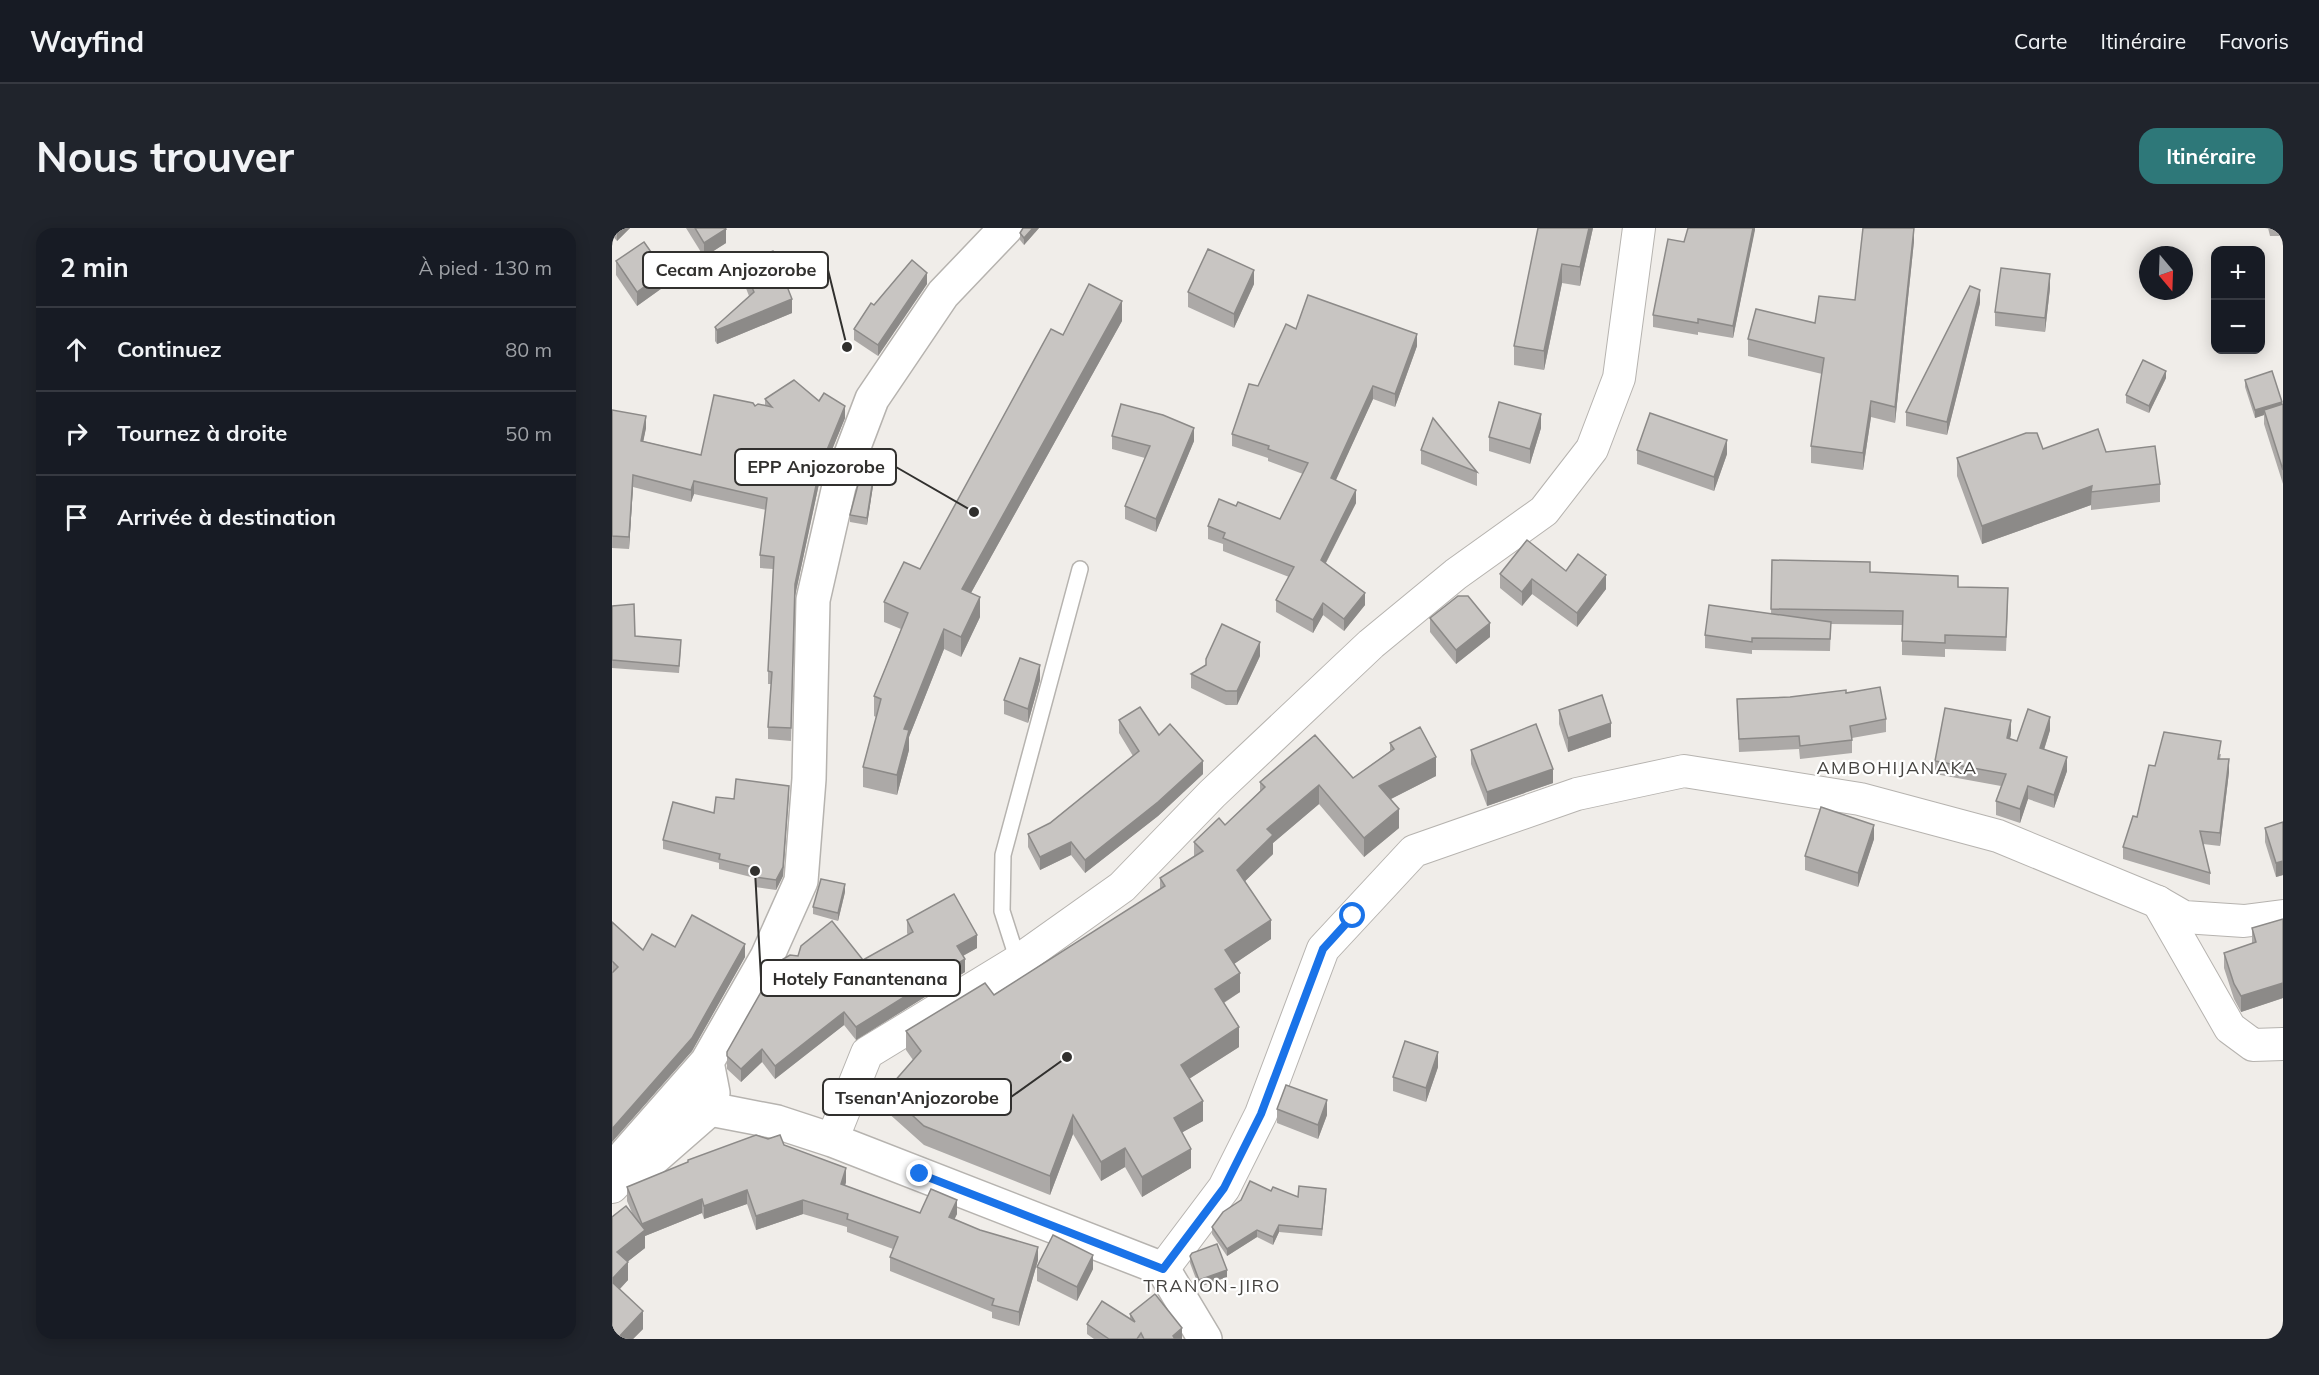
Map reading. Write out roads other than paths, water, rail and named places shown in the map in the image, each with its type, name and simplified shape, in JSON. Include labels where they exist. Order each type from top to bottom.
[{"type":"main road","points":[[621,1178],[626,1154],[707,1062],[767,957],[801,881],[809,779],[813,600],[839,486],[872,399],[944,294],[1006,228]]},
{"type":"main road","points":[[621,1178],[647,1164],[710,1109],[713,1093],[707,1062]]},
{"type":"main road","points":[[710,1109],[777,1122],[832,1140],[1163,1269],[1204,1339]]},
{"type":"street","points":[[832,1140],[867,1053],[1018,961],[1122,887],[1212,794],[1371,644],[1456,574],[1544,511],[1592,449],[1619,378],[1639,228]]},
{"type":"street","points":[[1163,1269],[1224,1188],[1255,1125],[1323,949],[1414,851],[1577,794],[1683,771],[1860,799],[1998,836],[2158,902],[2184,917],[2244,921],[2283,916]]},
{"type":"street","points":[[2158,902],[2230,1028],[2253,1045],[2283,1044]]},
{"type":"lane","points":[[1018,961],[1002,911],[1003,855],[1080,569]]},
{"type":"place","name":"Cecam Anjozorobe","points":[[847,347]]},
{"type":"place","name":"EPP Anjozorobe","points":[[974,512]]},
{"type":"place","name":"Hotely Fanantenana","points":[[755,871]]},
{"type":"place","name":"Tsenan'Anjozorobe","points":[[1067,1057]]},
{"type":"district","name":"AMBOHIJANAKA","points":[[1897,768]]},
{"type":"district","name":"TRANON-JIRO","points":[[1212,1286]]}]
